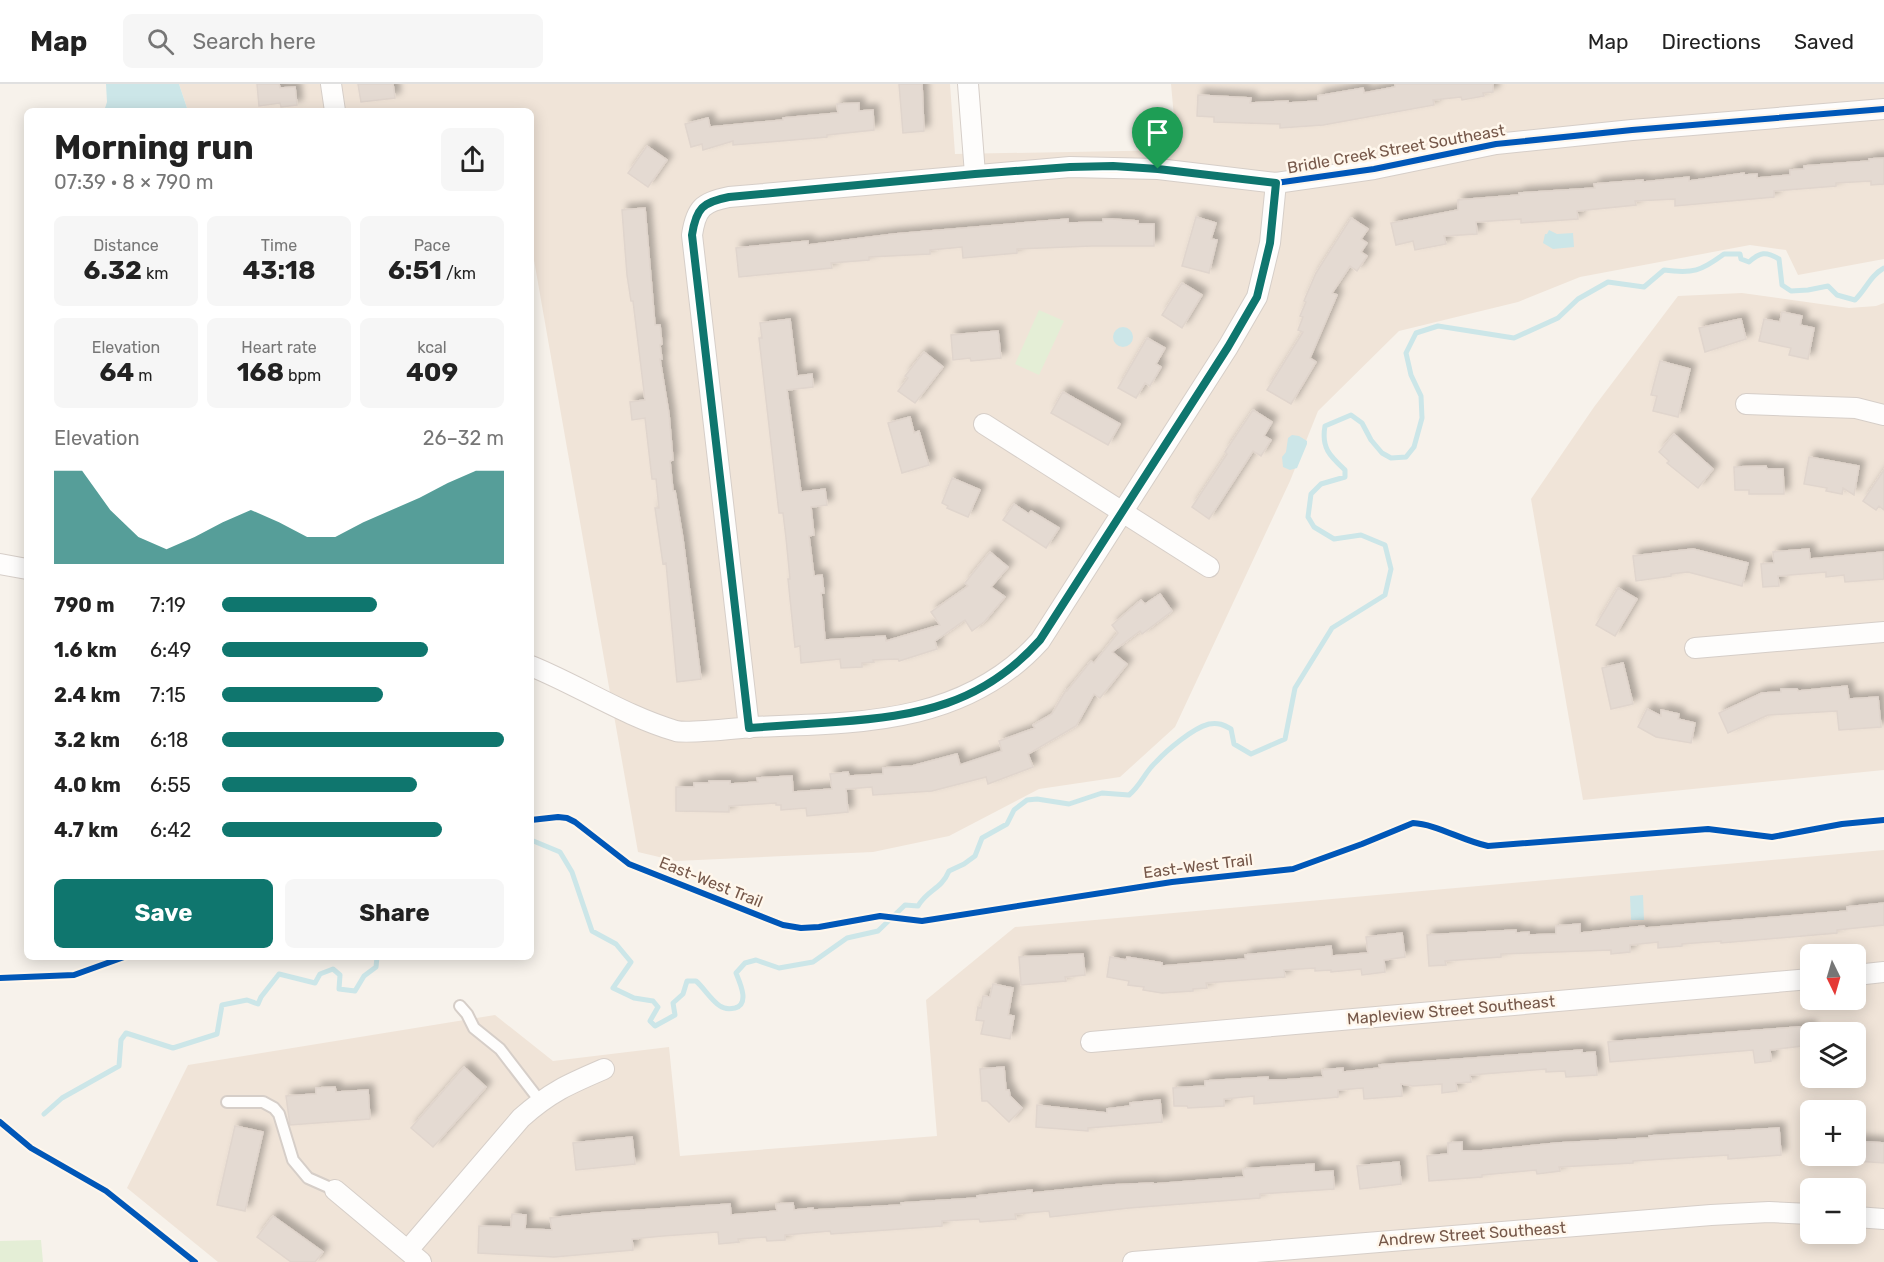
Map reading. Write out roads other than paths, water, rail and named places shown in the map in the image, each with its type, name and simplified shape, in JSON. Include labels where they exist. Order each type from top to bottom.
[{"type":"street","points":[[331,84],[335,108]]},
{"type":"street","points":[[968,84],[975,174]]},
{"type":"street","name":"Bridle Creek Street Southeast","points":[[749,728],[692,235],[694,219],[704,205],[729,197],[1070,167],[1113,166],[1158,169],[1276,183],[1374,168],[1496,144],[1640,129],[1884,109]]},
{"type":"street","points":[[534,667],[612,705],[679,732],[872,719],[915,713],[931,710],[987,684],[1025,657],[1040,640],[1228,347],[1257,297],[1270,243],[1276,183]]},
{"type":"street","points":[[1746,404],[1856,408],[1884,415]]},
{"type":"street","points":[[984,424],[1209,567]]},
{"type":"street","points":[[0,564],[24,568]]},
{"type":"street","points":[[1695,648],[1884,632]]},
{"type":"street","points":[[1866,974],[1884,972]]},
{"type":"street","name":"Mapleview Street Southeast","points":[[1090,1042],[1800,980]]},
{"type":"street","points":[[335,1190],[415,1256],[521,1118],[559,1088],[604,1069]]},
{"type":"street","name":"Andrew Street Southeast","points":[[1133,1262],[1247,1257],[1711,1215],[1769,1212],[1800,1214]]},
{"type":"street","points":[[1866,1218],[1884,1219]]},
{"type":"lane","points":[[460,1006],[474,1028],[500,1049],[540,1101]]},
{"type":"lane","points":[[227,1102],[263,1102],[274,1108],[279,1114],[293,1161],[308,1178],[335,1190]]},
{"type":"water","points":[[106,84],[179,84],[187,108],[105,108]]},
{"type":"water","points":[[1549,230],[1557,234],[1573,233],[1574,247],[1553,249],[1543,243],[1545,234]]},
{"type":"water","points":[[1123,327],[1130,330],[1133,337],[1130,344],[1123,347],[1116,344],[1113,337],[1116,330]]},
{"type":"water","points":[[1292,435],[1299,436],[1307,441],[1307,444],[1297,468],[1290,470],[1283,467],[1282,457],[1286,452],[1288,438]]},
{"type":"water","points":[[1643,895],[1644,920],[1631,920],[1630,896]]},
{"type":"waterway","points":[[534,841],[560,852],[572,872],[592,931],[616,944],[631,962],[613,988],[634,998],[653,1001],[658,1007],[650,1021],[655,1026],[675,1015],[673,1003],[683,994],[687,981],[696,981],[722,1007],[740,1006],[743,998],[736,973],[745,963],[756,960],[779,968],[813,962],[847,938],[878,931],[905,905],[918,906],[942,882],[949,871],[975,856],[982,838],[1007,824],[1014,810],[1027,800],[1037,799],[1069,804],[1102,793],[1129,795],[1152,766],[1167,752],[1188,735],[1209,724],[1221,724],[1231,729],[1234,744],[1251,754],[1285,739],[1295,688],[1332,628],[1385,595],[1391,569],[1385,545],[1361,535],[1334,539],[1314,527],[1308,517],[1311,494],[1321,484],[1345,477],[1345,470],[1331,456],[1326,446],[1325,426],[1351,415],[1362,423],[1371,440],[1382,453],[1391,458],[1406,457],[1414,447],[1422,418],[1421,396],[1411,375],[1406,353],[1416,333],[1438,326],[1514,338],[1558,318],[1578,299],[1608,282],[1644,287],[1664,270],[1682,272],[1696,270],[1724,254],[1740,254],[1741,259],[1749,262],[1756,256],[1770,255],[1779,259],[1782,285],[1791,291],[1828,286],[1837,295],[1855,300],[1875,275],[1884,268]]},
{"type":"waterway","points":[[44,1114],[62,1098],[119,1066],[121,1040],[126,1033],[173,1048],[217,1034],[222,1005],[247,1000],[258,1004],[279,974],[315,983],[320,974],[333,969],[340,975],[339,989],[355,991],[364,976],[376,967],[377,960]]}]
